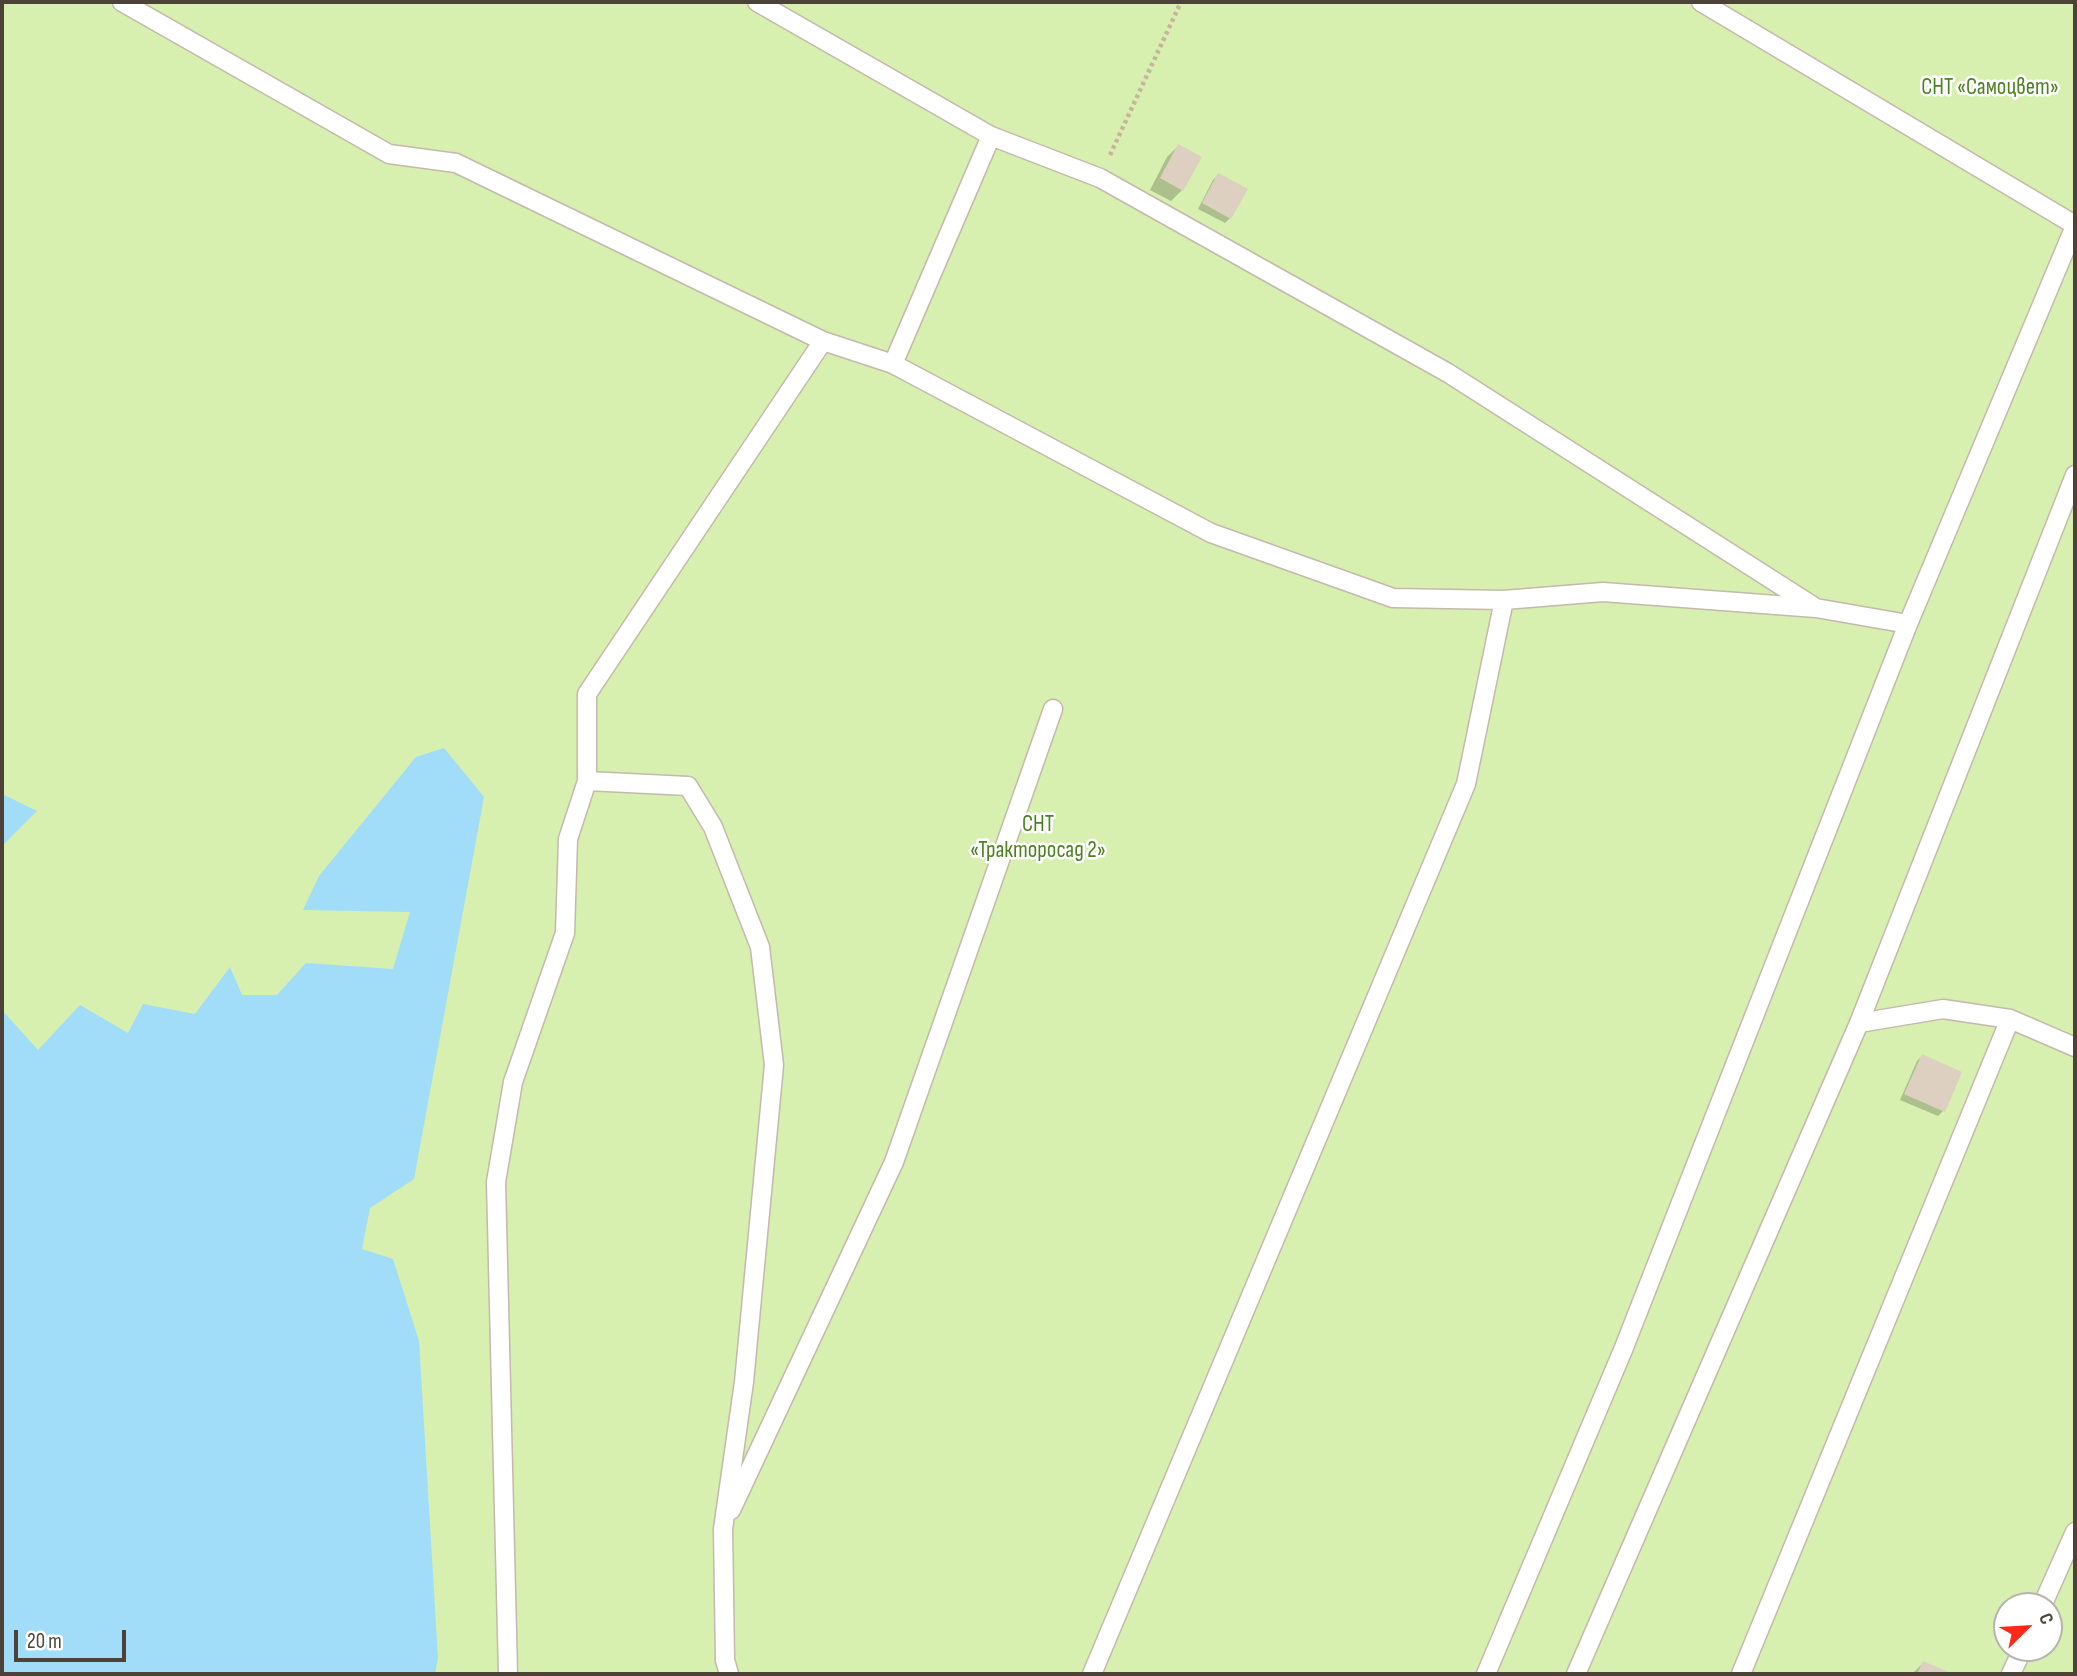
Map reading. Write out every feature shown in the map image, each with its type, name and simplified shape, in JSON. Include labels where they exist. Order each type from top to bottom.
[{"type":"lane","points":[[122,2],[389,154],[456,163],[822,341],[893,364],[1211,533],[1393,598],[1504,600],[1603,592],[1816,608],[1908,624]]},
{"type":"lane","points":[[757,2],[992,136],[1100,178],[1448,373],[1816,608]]},
{"type":"lane","points":[[1486,1674],[1623,1350],[1908,624],[2075,225],[1701,2]]},
{"type":"lane","points":[[893,364],[992,136]]},
{"type":"lane","points":[[509,1674],[496,1182],[513,1082],[565,933],[568,839],[587,781],[587,694],[822,341]]},
{"type":"lane","points":[[1576,1674],[1859,1023],[2075,475]]},
{"type":"lane","points":[[1092,1674],[1466,784],[1504,600]]},
{"type":"lane","points":[[723,1529],[894,1162],[1054,709]]},
{"type":"lane","points":[[587,781],[688,786],[713,827],[760,947],[774,1065],[744,1382],[723,1529],[725,1660],[729,1674]]},
{"type":"lane","points":[[1859,1023],[1944,1009],[2010,1018],[2075,1047]]},
{"type":"lane","points":[[1741,1674],[2010,1018]]},
{"type":"lane","points":[[2048,1592],[2075,1532]]},
{"type":"path","points":[[1100,178],[1181,2]]},
{"type":"green space","name":"СНТ «Тракторосад 2»","points":[[2,2],[2075,2],[2075,1674],[2,1674]]},
{"type":"water","points":[[444,748],[484,797],[414,1179],[370,1208],[362,1249],[393,1259],[419,1341],[438,1658],[435,1674],[2,1674],[2,1010],[38,1050],[80,1005],[128,1033],[143,1004],[195,1014],[230,967],[242,995],[277,995],[306,963],[393,969],[410,912],[303,910],[319,876],[416,757]]},
{"type":"water","points":[[2,794],[37,811],[4,844],[2,857]]},
{"type":"building","points":[[1178,144],[1202,157],[1183,191],[1160,178]]},
{"type":"building","points":[[1218,173],[1248,189],[1231,219],[1202,203]]},
{"type":"building","points":[[1922,1054],[1962,1072],[1945,1112],[1904,1094]]},
{"type":"building","points":[[1923,1661],[1953,1674],[1917,1674]]},
{"type":"park label","name":"СНТ «Самоцвет»","points":[[1990,88]]}]
